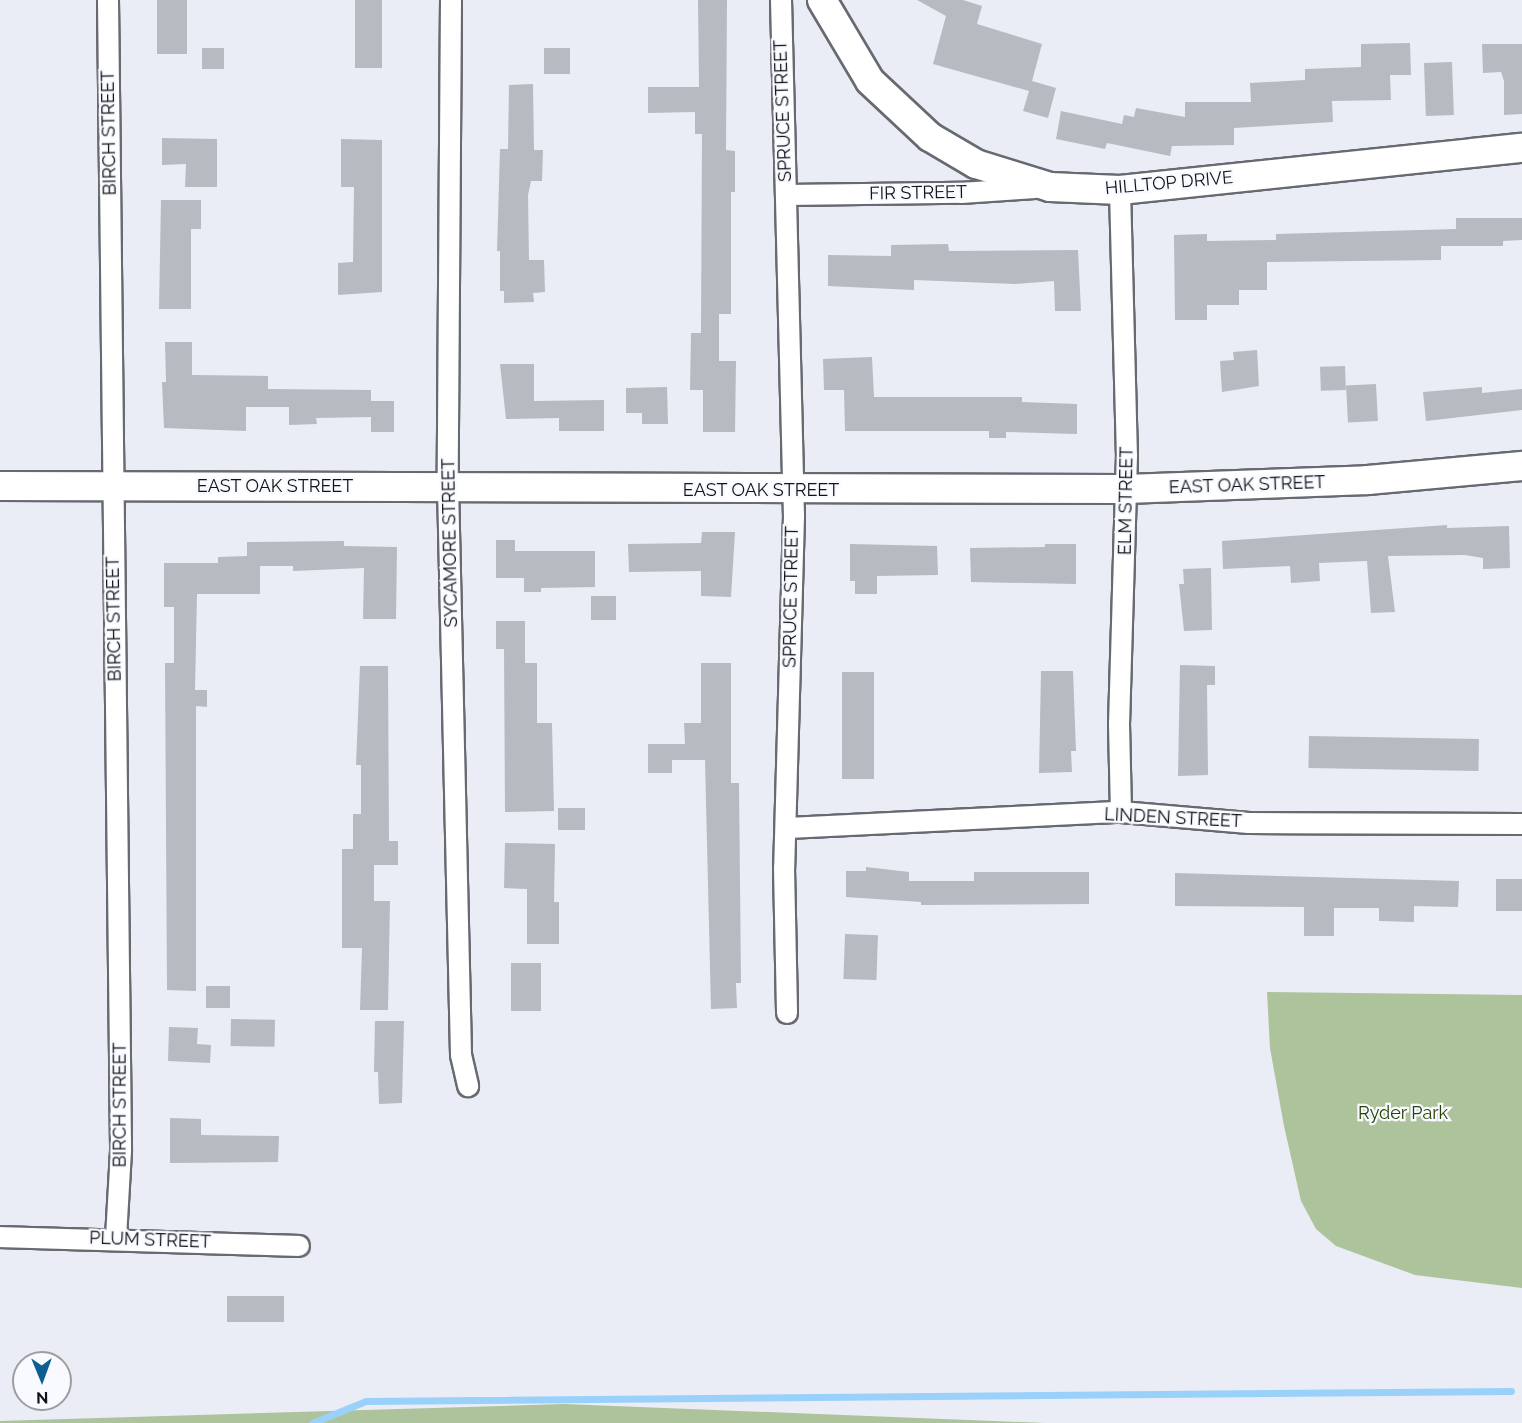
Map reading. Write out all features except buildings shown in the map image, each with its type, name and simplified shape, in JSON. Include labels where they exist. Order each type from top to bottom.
[{"type":"street","name":"BIRCH STREET","points":[[108,0],[121,1140],[116,1239]]},
{"type":"street","name":"SYCAMORE STREET","points":[[451,0],[448,486],[461,1054],[468,1086]]},
{"type":"street","name":"SPRUCE STREET","points":[[781,0],[792,490],[788,828],[784,868],[787,1013]]},
{"type":"street","name":"HILLTOP DRIVE","points":[[822,0],[870,81],[930,137],[976,164],[1050,187],[1120,190],[1522,148]]},
{"type":"street","name":"FIR STREET","points":[[786,195],[961,193],[1050,187]]},
{"type":"street","name":"ELM STREET","points":[[1120,190],[1126,489],[1119,724],[1121,812]]},
{"type":"street","name":"EAST OAK STREET","points":[[0,486],[448,486],[792,490],[1126,489],[1368,480],[1522,466]]},
{"type":"street","name":"LINDEN STREET","points":[[788,828],[1121,812],[1249,822],[1522,824]]},
{"type":"street","name":"PLUM STREET","points":[[0,1237],[299,1246]]},
{"type":"green space","name":"Ryder Park","points":[[1267,992],[1522,995],[1522,1288],[1415,1275],[1336,1246],[1316,1229],[1301,1201],[1284,1126],[1270,1048]]},
{"type":"green space","points":[[564,1404],[1045,1423],[0,1423],[0,1421]]},
{"type":"waterway","points":[[312,1423],[366,1401],[1511,1391]]}]
